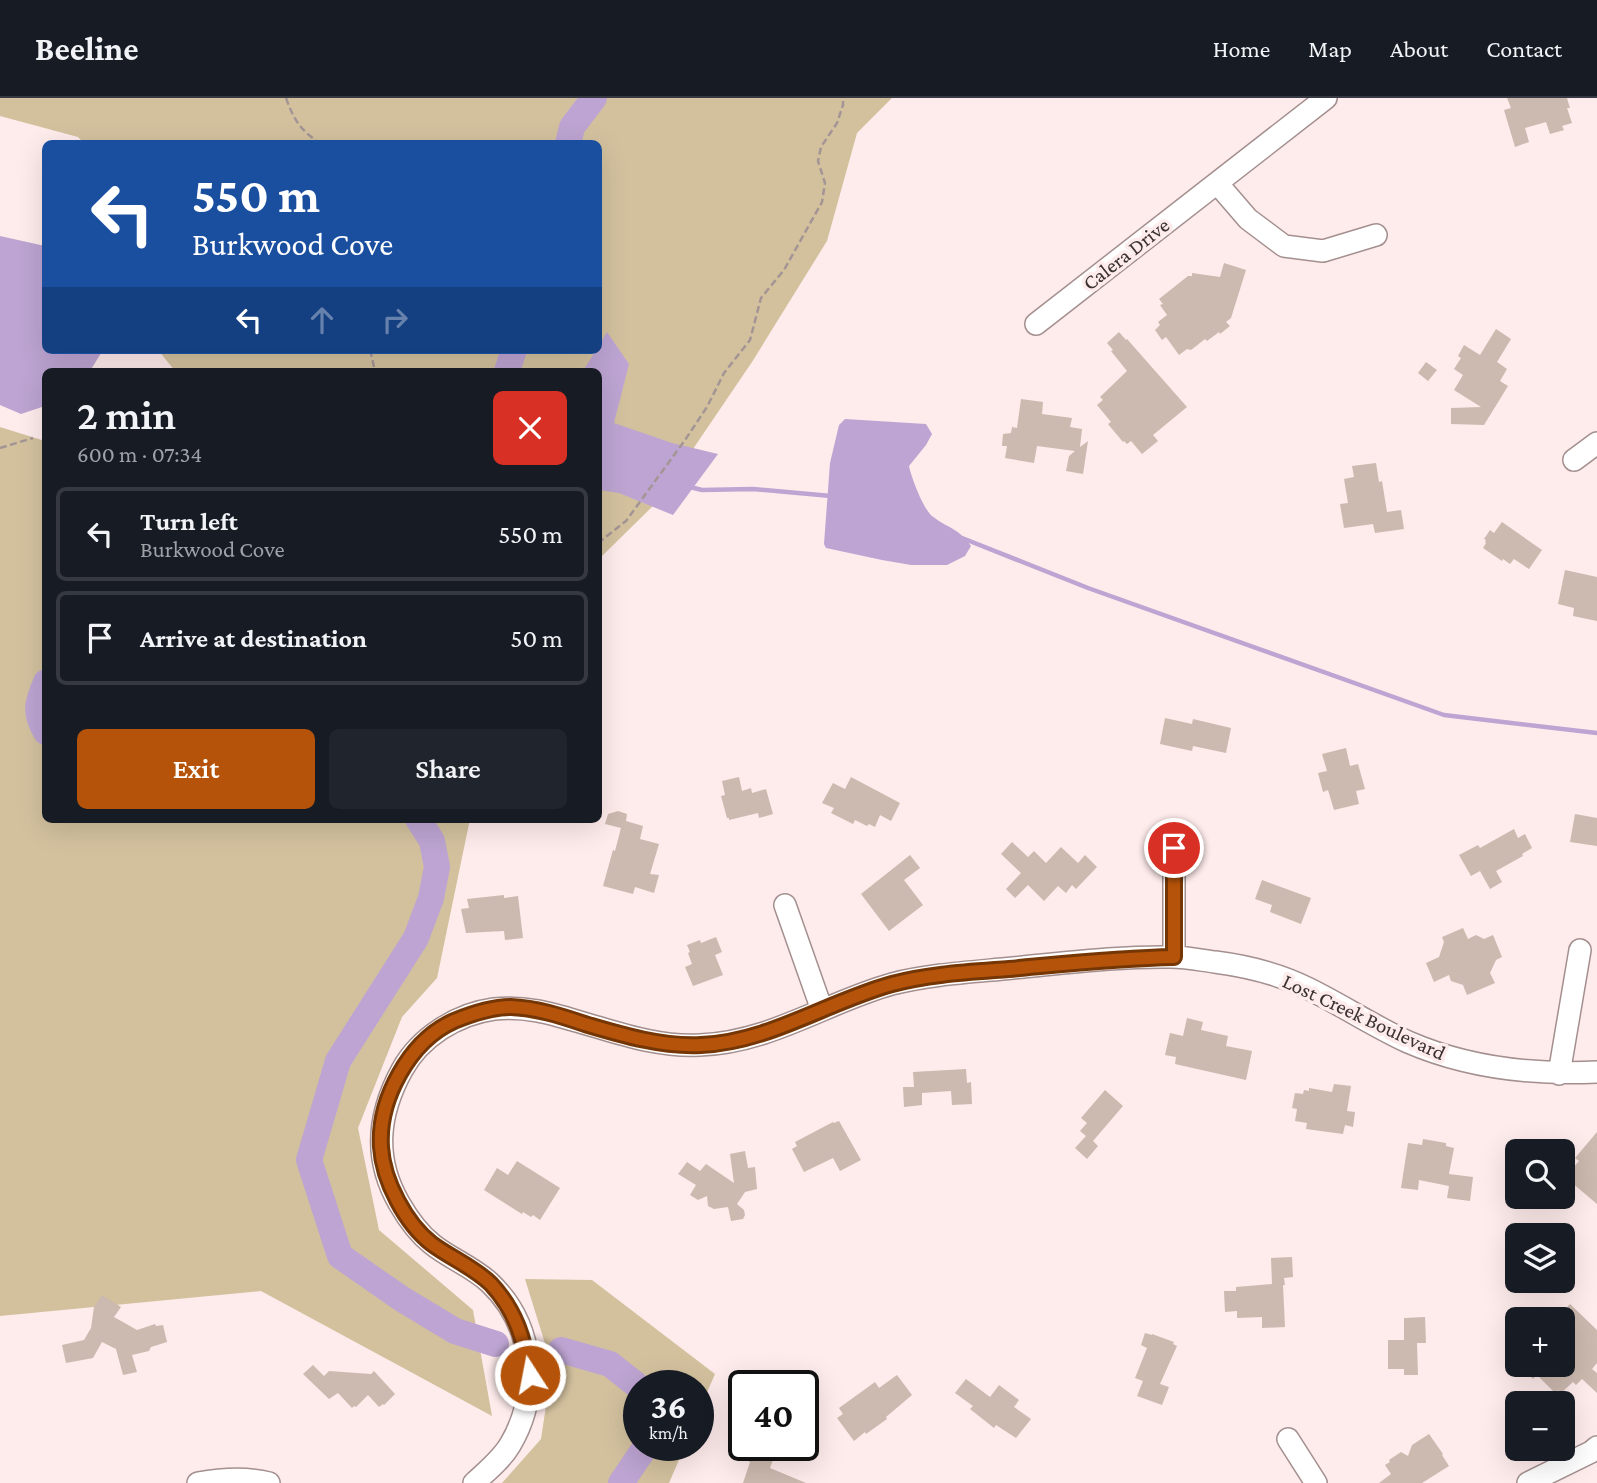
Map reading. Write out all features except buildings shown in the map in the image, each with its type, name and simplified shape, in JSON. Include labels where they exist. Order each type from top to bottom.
[{"type":"street","name":"Calera Drive","points":[[1036,324],[1326,98]]},
{"type":"street","points":[[1217,183],[1248,219],[1284,246],[1323,251],[1376,235]]},
{"type":"street","points":[[1574,460],[1597,443]]},
{"type":"street","points":[[1174,848],[1174,957]]},
{"type":"street","points":[[785,905],[822,1010]]},
{"type":"street","points":[[1559,1074],[1580,950]]},
{"type":"street","name":"Lost Creek Boulevard","points":[[474,1483],[493,1466],[509,1446],[528,1397],[530,1375],[520,1328],[507,1304],[488,1282],[430,1243],[407,1216],[392,1191],[381,1146],[383,1115],[390,1093],[405,1063],[424,1041],[451,1022],[485,1010],[510,1007],[543,1010],[654,1042],[700,1045],[740,1040],[767,1033],[892,984],[947,974],[1114,959],[1174,957],[1223,963],[1268,973],[1305,987],[1395,1035],[1441,1055],[1494,1068],[1559,1074],[1597,1072]]},
{"type":"street","points":[[1288,1439],[1316,1483]]},
{"type":"street","points":[[1528,1483],[1597,1447]]},
{"type":"street","points":[[198,1483],[229,1480],[269,1483]]},
{"type":"path","points":[[286,98],[294,120],[315,140]]},
{"type":"path","points":[[602,540],[626,521],[685,440],[707,407],[724,373],[750,340],[761,299],[784,270],[822,202],[825,183],[818,161],[821,147],[837,123],[843,98]]},
{"type":"path","points":[[0,449],[33,438]]},
{"type":"shaded area","points":[[0,98],[892,98],[857,133],[827,241],[752,362],[657,502],[602,556],[602,368],[173,368],[161,354],[602,354],[602,140],[81,140],[0,116]]},
{"type":"shaded area","points":[[0,236],[42,245],[42,354],[101,354],[92,368],[42,368],[42,407],[21,414],[0,405]]},
{"type":"shaded area","points":[[607,332],[629,364],[614,423],[672,443],[718,454],[673,515],[619,493],[602,490],[602,368],[585,368],[594,354],[602,354],[602,340]]},
{"type":"shaded area","points":[[845,419],[926,424],[932,434],[909,466],[910,471],[929,513],[962,535],[971,546],[965,556],[947,565],[911,565],[826,548],[824,544],[830,463],[839,425]]},
{"type":"shaded area","points":[[0,427],[42,440],[42,823],[469,823],[437,978],[402,1017],[358,1128],[379,1230],[473,1310],[492,1416],[261,1291],[0,1316]]},
{"type":"shaded area","points":[[525,1279],[592,1280],[710,1370],[623,1370],[623,1461],[679,1461],[669,1483],[502,1483],[541,1439],[552,1366]]},
{"type":"waterway","points":[[569,140],[572,127],[594,98]]},
{"type":"waterway","points":[[508,368],[513,354]]},
{"type":"waterway","points":[[690,487],[702,490],[753,489],[831,496]]},
{"type":"waterway","points":[[962,538],[1088,588],[1444,715],[1597,733]]},
{"type":"waterway","points":[[42,693],[38,707],[42,723]]},
{"type":"waterway","points":[[421,823],[432,841],[437,867],[431,898],[416,938],[338,1061],[309,1160],[340,1256],[402,1299],[455,1331],[496,1344]]},
{"type":"waterway","points":[[561,1350],[610,1364],[623,1374]]},
{"type":"waterway","points":[[621,1483],[636,1461]]},
{"type":"route","points":[[530,1375],[520,1328],[507,1304],[488,1282],[430,1243],[407,1216],[392,1191],[385,1171],[381,1146],[383,1115],[390,1093],[405,1063],[424,1041],[451,1022],[485,1010],[510,1007],[543,1010],[654,1042],[700,1045],[740,1040],[767,1033],[892,984],[947,974],[1114,959],[1174,957],[1174,848]]}]
